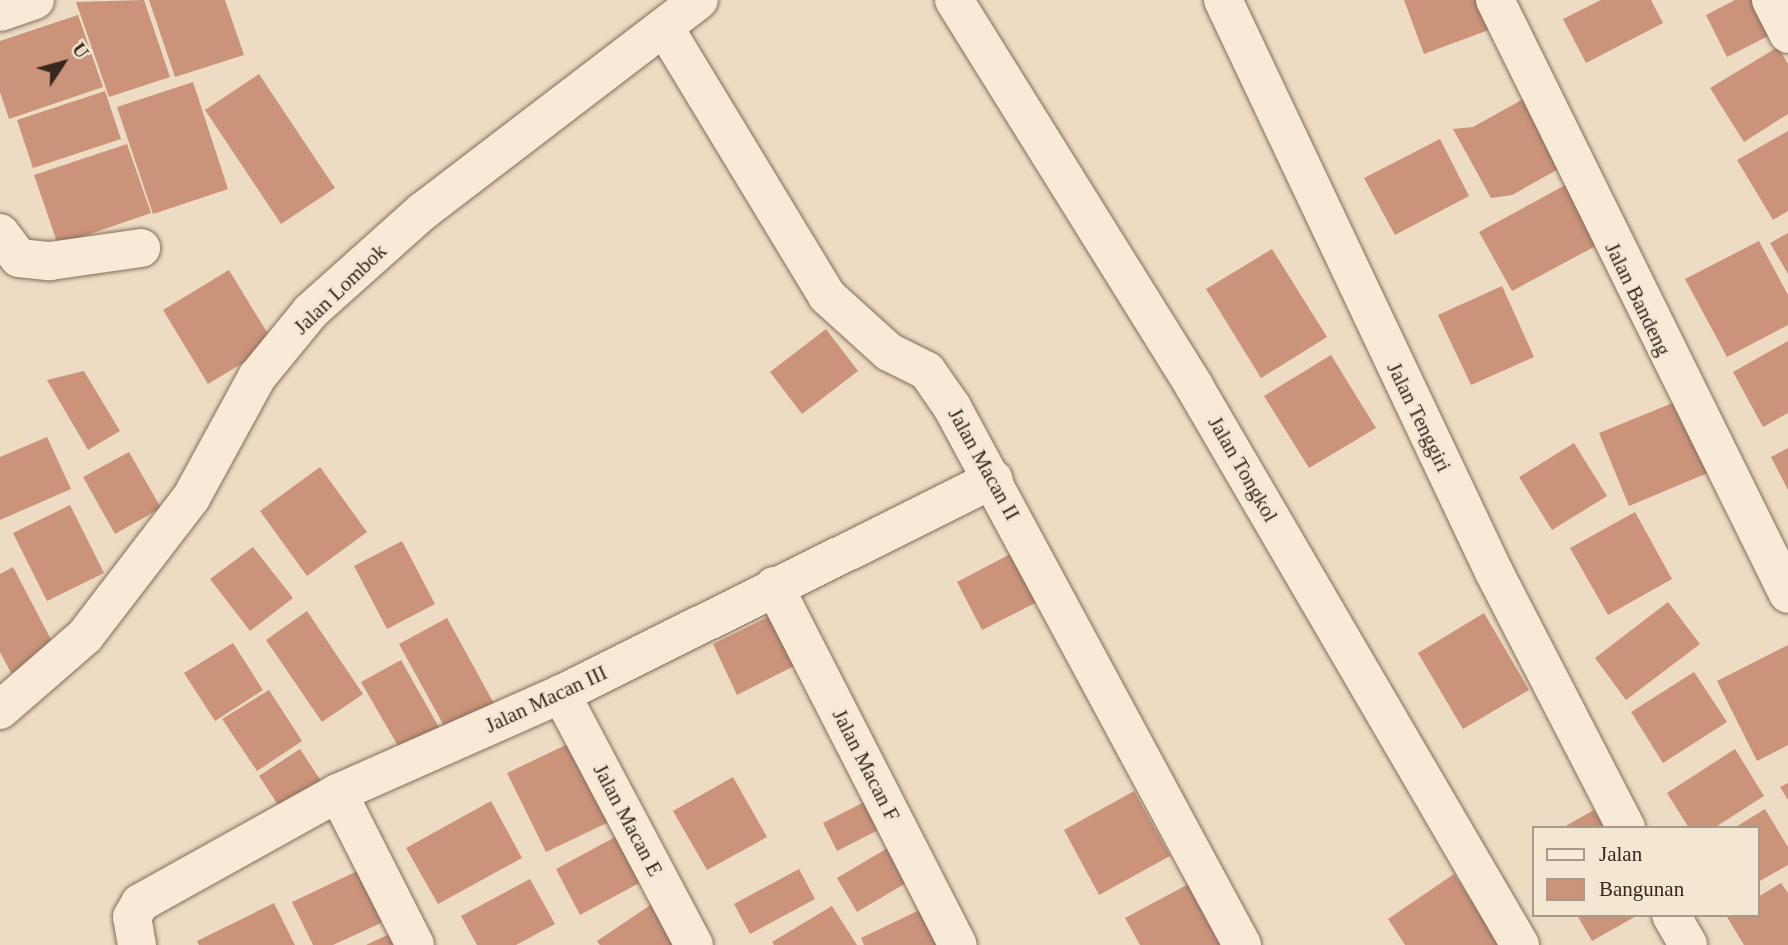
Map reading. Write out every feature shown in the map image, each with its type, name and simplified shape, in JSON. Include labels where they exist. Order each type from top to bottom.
[{"type":"street","points":[[0,12],[35,0]]},
{"type":"street","name":"Jalan Lombok","points":[[0,710],[85,636],[191,498],[257,377],[311,311],[423,211],[666,30],[699,0]]},
{"type":"street","name":"Jalan Tongkol","points":[[954,0],[1194,386],[1520,945]]},
{"type":"street","name":"Jalan Tenggiri","points":[[1223,0],[1494,572],[1625,826]]},
{"type":"street","name":"Jalan Bandeng","points":[[1495,0],[1788,594]]},
{"type":"street","points":[[1771,0],[1788,34]]},
{"type":"street","name":"Jalan Macan II","points":[[666,30],[827,296],[889,352],[928,371],[994,479],[1242,945]]},
{"type":"street","points":[[0,233],[19,258],[50,261],[141,248]]},
{"type":"street","name":"Jalan Macan III","points":[[137,945],[132,917],[140,903],[338,793],[561,694],[994,479]]},
{"type":"street","name":"Jalan Macan F","points":[[774,586],[958,945]]},
{"type":"street","name":"Jalan Macan E","points":[[561,694],[694,945]]},
{"type":"street","points":[[338,793],[415,945]]},
{"type":"street","points":[[1672,917],[1688,945]]},
{"type":"building","points":[[144,0],[170,77],[109,97],[76,2]]},
{"type":"building","points":[[149,0],[225,0],[244,55],[175,77]]},
{"type":"building","points":[[1404,0],[1483,0],[1494,28],[1424,54]]},
{"type":"building","points":[[1601,0],[1651,0],[1663,23],[1586,63],[1563,19]]},
{"type":"building","points":[[1735,0],[1765,0],[1780,30],[1727,57],[1706,15]]},
{"type":"building","points":[[78,15],[103,87],[9,119],[0,92],[0,41]]},
{"type":"building","points":[[1778,47],[1788,64],[1788,114],[1744,142],[1710,88]]},
{"type":"building","points":[[259,74],[335,188],[281,224],[205,110]]},
{"type":"building","points":[[193,82],[228,189],[153,214],[117,107]]},
{"type":"building","points":[[105,91],[121,139],[33,168],[17,120]]},
{"type":"building","points":[[1534,93],[1571,162],[1512,195],[1491,198],[1453,129],[1473,127]]},
{"type":"building","points":[[1788,131],[1788,211],[1773,220],[1737,160]]},
{"type":"building","points":[[1440,139],[1469,196],[1395,235],[1364,178]]},
{"type":"building","points":[[127,144],[151,213],[58,245],[34,175]]},
{"type":"building","points":[[1571,182],[1603,242],[1512,291],[1479,232]]},
{"type":"building","points":[[1788,233],[1788,274],[1770,243]]},
{"type":"building","points":[[1759,241],[1788,295],[1788,325],[1727,357],[1685,279]]},
{"type":"building","points":[[1272,249],[1327,337],[1261,378],[1206,289]]},
{"type":"building","points":[[229,270],[274,344],[208,384],[163,310]]},
{"type":"building","points":[[1502,286],[1534,357],[1471,385],[1438,315]]},
{"type":"building","points":[[826,329],[858,371],[802,414],[770,372]]},
{"type":"building","points":[[1788,341],[1788,413],[1763,427],[1733,372]]},
{"type":"building","points":[[1331,355],[1376,428],[1309,468],[1264,396]]},
{"type":"building","points":[[84,371],[120,431],[88,450],[47,380]]},
{"type":"building","points":[[1680,400],[1710,472],[1629,506],[1599,433]]},
{"type":"building","points":[[47,437],[71,489],[0,520],[0,457]]},
{"type":"building","points":[[1574,443],[1607,496],[1552,530],[1519,477]]},
{"type":"building","points":[[1788,448],[1788,490],[1771,457]]},
{"type":"building","points":[[129,452],[161,508],[115,534],[83,477]]},
{"type":"building","points":[[320,467],[367,532],[307,576],[260,511]]},
{"type":"building","points":[[70,505],[104,573],[47,601],[13,533]]},
{"type":"building","points":[[1635,512],[1672,579],[1608,615],[1570,548]]},
{"type":"building","points":[[402,541],[435,604],[387,629],[354,566]]},
{"type":"building","points":[[253,547],[293,598],[250,631],[210,579]]},
{"type":"building","points":[[1022,548],[1047,597],[982,630],[957,582]]},
{"type":"building","points":[[13,567],[57,651],[11,673],[0,652],[0,574]]},
{"type":"building","points":[[1668,602],[1700,644],[1626,700],[1595,658]]},
{"type":"building","points":[[307,611],[363,694],[322,722],[266,640]]},
{"type":"building","points":[[1484,613],[1529,690],[1463,729],[1418,653]]},
{"type":"building","points":[[770,616],[794,666],[737,695],[713,644]]},
{"type":"building","points":[[447,618],[497,709],[449,735],[399,644]]},
{"type":"building","points":[[233,643],[263,690],[215,721],[184,673]]},
{"type":"building","points":[[1788,645],[1788,745],[1757,761],[1717,681]]},
{"type":"building","points":[[401,660],[441,731],[402,753],[361,682]]},
{"type":"building","points":[[1694,672],[1727,722],[1663,763],[1631,712]]},
{"type":"building","points":[[269,690],[302,741],[257,771],[222,719]]},
{"type":"building","points":[[572,742],[611,821],[546,852],[507,773]]},
{"type":"building","points":[[300,749],[327,790],[286,817],[259,776]]},
{"type":"building","points":[[1735,749],[1764,796],[1717,826],[1688,826],[1667,793]]},
{"type":"building","points":[[733,777],[767,837],[707,870],[673,811]]},
{"type":"building","points":[[1788,783],[1788,800],[1780,787]]},
{"type":"building","points":[[1134,791],[1170,856],[1099,895],[1064,830]]},
{"type":"building","points":[[878,795],[892,823],[837,851],[823,823]]},
{"type":"building","points":[[491,801],[522,858],[438,904],[406,848]]},
{"type":"building","points":[[1765,809],[1788,847],[1788,865],[1760,881],[1760,826],[1737,826]]},
{"type":"building","points":[[1594,810],[1603,826],[1566,826]]},
{"type":"building","points":[[630,829],[654,875],[580,915],[556,869]]},
{"type":"building","points":[[901,840],[921,874],[857,912],[837,878]]},
{"type":"building","points":[[370,865],[394,917],[333,945],[313,945],[292,902]]},
{"type":"building","points":[[799,869],[815,899],[750,934],[734,904]]},
{"type":"building","points":[[1454,874],[1501,945],[1405,945],[1388,919]]},
{"type":"building","points":[[530,879],[555,924],[516,945],[477,945],[461,916]]},
{"type":"building","points":[[1198,879],[1235,945],[1140,945],[1125,918]]},
{"type":"building","points":[[1781,883],[1788,893],[1788,945],[1744,945],[1727,917],[1760,917],[1760,896]]},
{"type":"building","points":[[655,902],[683,945],[600,945],[597,941]]},
{"type":"building","points":[[274,903],[295,945],[199,945],[197,941]]},
{"type":"building","points":[[930,905],[949,945],[864,945],[861,938]]},
{"type":"building","points":[[832,906],[857,945],[774,945],[772,942]]},
{"type":"building","points":[[1578,917],[1634,917],[1592,941]]},
{"type":"building","points":[[402,928],[410,945],[366,945]]}]
